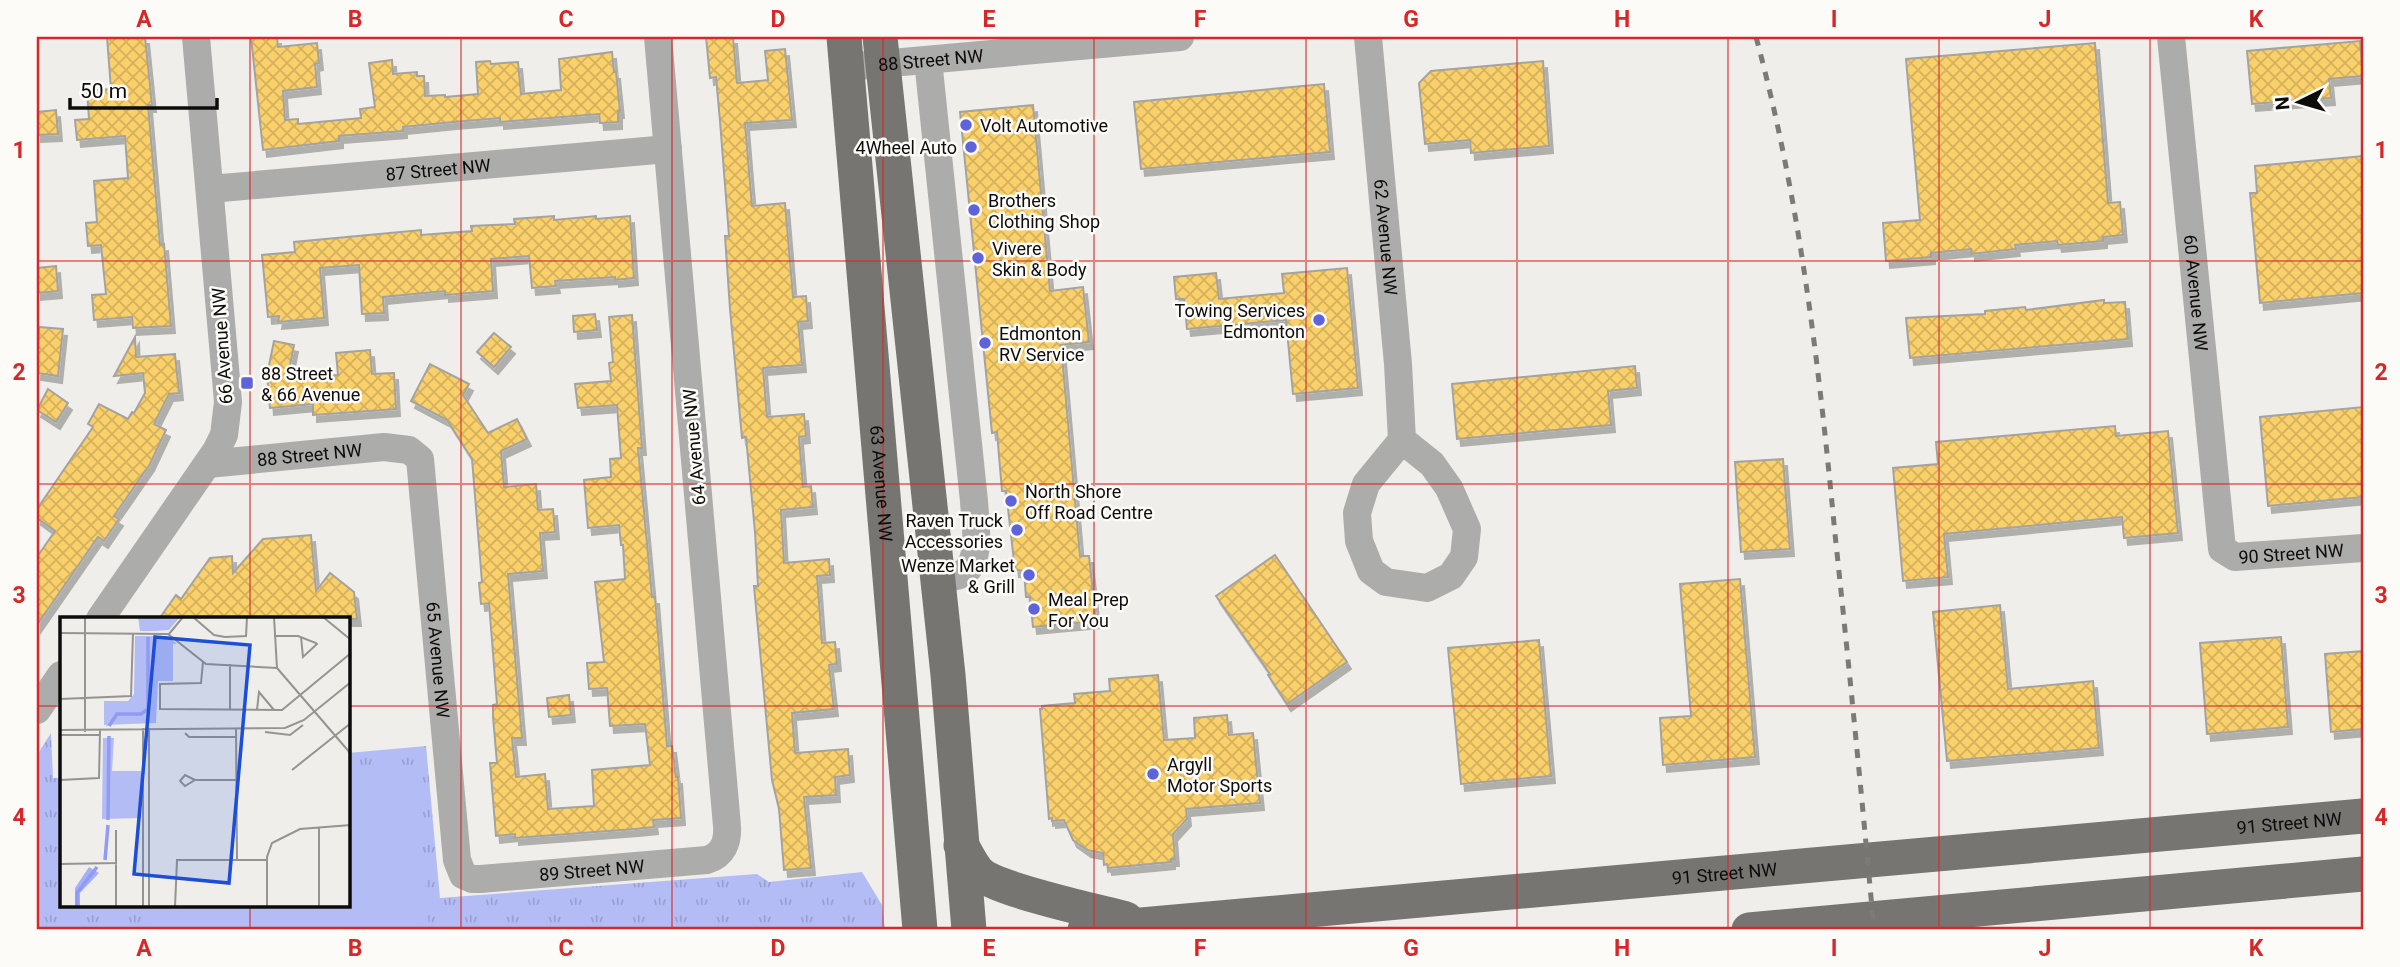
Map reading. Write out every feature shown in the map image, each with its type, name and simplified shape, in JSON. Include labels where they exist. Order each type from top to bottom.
[{"type":"main road","points":[[882,50],[948,675],[968,930]]},
{"type":"main road","name":"63 Avenue NW","points":[[845,52],[920,930]]},
{"type":"main road","name":"91 Street NW","points":[[1085,930],[2363,816]]},
{"type":"main road","points":[[961,845],[978,872],[988,880],[1149,925]]},
{"type":"main road","points":[[1749,930],[2363,874]]},
{"type":"street","name":"66 Avenue NW","points":[[101,617],[208,464],[224,435],[228,402],[196,37]]},
{"type":"street","name":"64 Avenue NW","points":[[658,37],[727,826],[723,848],[718,855]]},
{"type":"street","name":"88 Street NW","points":[[845,52],[882,50],[928,60],[1180,37]]},
{"type":"street","name":"62 Avenue NW","points":[[1368,37],[1402,440]]},
{"type":"street","name":"60 Avenue NW","points":[[2171,37],[2222,549]]},
{"type":"street","points":[[928,60],[976,538],[973,560],[964,572],[956,576],[937,578]]},
{"type":"street","name":"87 Street NW","points":[[210,189],[668,149]]},
{"type":"street","points":[[1402,440],[1432,464],[1449,488],[1467,529],[1464,557],[1458,567],[1451,576],[1427,588],[1386,582],[1371,570],[1359,541],[1357,513],[1366,484],[1402,440]]},
{"type":"street","name":"88 Street NW","points":[[208,464],[384,447],[409,450]]},
{"type":"street","name":"65 Avenue NW","points":[[409,450],[419,459],[422,467],[457,860],[463,875]]},
{"type":"street","name":"90 Street NW","points":[[2222,549],[2235,557],[2363,548]]},
{"type":"street","points":[[37,710],[60,676]]},
{"type":"street","name":"89 Street NW","points":[[463,875],[472,879],[495,878],[707,860],[718,855]]},
{"type":"green space","points":[[51,733],[53,778],[60,778],[60,908],[350,908],[350,753],[426,746],[440,898],[757,874],[769,882],[862,872],[882,905],[885,930],[37,930],[37,755]]},
{"type":"green space","points":[[415,768],[429,926],[385,930],[149,930],[146,908],[350,908],[350,774]]},
{"type":"building","points":[[107,37],[145,37],[160,245],[164,244],[171,326],[133,328],[132,317],[94,320],[92,295],[106,294],[101,245],[88,246],[86,223],[97,222],[94,181],[128,178],[125,136],[77,140],[75,120],[89,119],[87,91],[111,89]]},
{"type":"building","points":[[251,37],[277,37],[278,47],[317,43],[317,87],[283,91],[285,120],[298,119],[298,124],[361,118],[360,109],[375,107],[369,63],[392,60],[393,74],[417,72],[417,76],[424,76],[425,96],[445,97],[478,94],[476,62],[518,62],[521,94],[561,90],[559,59],[612,52],[620,111],[618,122],[600,123],[599,114],[500,122],[500,118],[403,127],[403,131],[339,136],[339,141],[263,150]]},
{"type":"building","points":[[706,37],[733,37],[737,83],[768,80],[765,51],[785,49],[792,120],[745,123],[752,206],[785,203],[793,297],[806,296],[808,321],[798,322],[802,365],[763,368],[767,417],[804,414],[806,436],[799,437],[803,487],[811,486],[813,507],[781,510],[784,563],[829,559],[830,575],[817,576],[822,643],[835,642],[837,664],[829,665],[834,709],[792,713],[795,753],[848,749],[850,775],[835,777],[836,795],[804,797],[811,868],[784,870],[779,809],[772,780],[754,586],[758,586],[755,532],[746,437],[742,438],[730,309],[725,236],[729,236],[720,121],[716,77],[710,78]]},
{"type":"building","points":[[2360,41],[2363,76],[2329,79],[2331,98],[2252,104],[2247,51]]},
{"type":"building","points":[[2095,43],[2108,203],[2120,202],[2123,235],[2103,237],[2103,241],[2058,245],[2057,241],[2015,245],[2016,249],[1971,254],[1971,249],[1931,253],[1931,257],[1886,261],[1883,223],[1920,220],[1906,59]]},
{"type":"building","points":[[1543,61],[1549,146],[1471,153],[1470,140],[1425,144],[1419,83],[1431,71]]},
{"type":"building","points":[[1324,84],[1330,152],[1141,169],[1134,102]]},
{"type":"building","points":[[1033,105],[1050,291],[1083,287],[1089,342],[1061,345],[1080,556],[1089,556],[1096,621],[1033,627],[1030,597],[1026,597],[1024,571],[1015,570],[1006,491],[1002,491],[997,432],[992,433],[960,112]]},
{"type":"building","points":[[56,110],[58,134],[37,135],[37,112]]},
{"type":"building","points":[[2363,156],[2363,293],[2260,303],[2250,193],[2257,193],[2255,166]]},
{"type":"building","points":[[554,216],[554,220],[630,216],[634,278],[555,281],[556,286],[532,288],[529,256],[491,259],[493,291],[445,295],[445,291],[383,297],[384,313],[362,314],[359,265],[320,268],[324,318],[278,322],[279,316],[268,317],[262,255],[295,252],[294,242],[421,230],[421,235],[472,231],[471,226],[515,224],[514,219]]},
{"type":"building","points":[[56,266],[58,291],[37,293],[37,268]]},
{"type":"building","points":[[1347,268],[1358,388],[1293,394],[1286,320],[1187,329],[1184,299],[1176,299],[1174,277],[1216,273],[1219,299],[1284,293],[1282,274]]},
{"type":"building","points":[[2104,300],[2104,303],[2125,302],[2128,339],[1910,358],[1906,318],[1985,314],[1985,311],[2025,307],[2026,310]]},
{"type":"building","points":[[595,314],[597,330],[574,332],[573,316]]},
{"type":"building","points":[[632,315],[642,448],[638,448],[652,597],[655,597],[667,746],[672,746],[678,777],[681,818],[653,820],[654,827],[635,829],[515,838],[515,834],[496,836],[490,763],[497,763],[493,705],[497,704],[489,603],[481,604],[479,583],[482,582],[472,459],[447,420],[411,401],[430,364],[469,384],[463,395],[488,433],[517,419],[527,439],[501,451],[504,487],[536,484],[538,510],[553,509],[555,532],[540,533],[543,571],[508,574],[522,738],[512,738],[516,777],[545,774],[548,809],[594,806],[592,770],[650,765],[645,724],[610,726],[607,688],[589,689],[587,663],[604,662],[595,582],[625,579],[619,525],[588,528],[584,480],[611,477],[610,459],[621,458],[617,405],[578,408],[575,384],[611,381],[609,363],[613,362],[609,317]]},
{"type":"building","points":[[39,327],[63,329],[58,376],[37,373]]},
{"type":"building","points":[[494,333],[511,347],[494,367],[477,352]]},
{"type":"building","points":[[135,337],[136,357],[175,354],[179,393],[169,394],[154,424],[166,430],[150,464],[114,516],[119,519],[104,541],[98,537],[37,625],[37,557],[55,531],[37,518],[37,509],[93,427],[88,424],[99,404],[128,419],[132,412],[134,413],[145,393],[143,373],[114,376]]},
{"type":"building","points":[[274,341],[294,345],[289,370],[297,369],[297,378],[338,375],[336,353],[370,350],[372,374],[394,373],[396,409],[313,415],[313,404],[270,408],[267,375]]},
{"type":"building","points":[[1635,366],[1637,388],[1608,391],[1611,425],[1457,439],[1452,384]]},
{"type":"building","points":[[48,389],[68,403],[56,422],[37,410]]},
{"type":"building","points":[[2363,407],[2363,497],[2268,506],[2260,417]]},
{"type":"building","points":[[2115,426],[2116,436],[2168,431],[2178,533],[2124,538],[2122,517],[1944,534],[1948,577],[1903,581],[1893,468],[1938,464],[1936,442]]},
{"type":"building","points":[[1783,459],[1790,549],[1741,552],[1735,462]]},
{"type":"building","points":[[311,535],[316,591],[330,573],[354,592],[357,619],[160,617],[176,595],[181,599],[210,558],[232,556],[233,573],[263,539]]},
{"type":"building","points":[[1275,555],[1347,662],[1287,704],[1268,675],[1270,674],[1216,596]]},
{"type":"building","points":[[1740,579],[1755,757],[1663,765],[1660,718],[1691,716],[1680,584]]},
{"type":"building","points":[[2000,605],[2008,689],[2093,681],[2099,748],[1947,761],[1933,612]]},
{"type":"building","points":[[2281,637],[2288,727],[2207,734],[2200,643]]},
{"type":"building","points":[[1539,640],[1551,776],[1461,784],[1448,648]]},
{"type":"building","points":[[2363,651],[2363,729],[2331,732],[2325,654]]},
{"type":"building","name":"Argyll Motor Sports","points":[[1158,675],[1164,740],[1195,738],[1194,718],[1227,715],[1229,735],[1253,733],[1260,803],[1186,809],[1187,819],[1173,834],[1175,859],[1171,859],[1171,862],[1108,868],[1107,864],[1104,865],[1103,853],[1087,850],[1073,840],[1064,820],[1049,819],[1040,709],[1042,706],[1075,703],[1074,694],[1110,691],[1109,679]]},
{"type":"building","points":[[569,695],[571,715],[549,717],[547,698]]},
{"type":"railway","points":[[1756,37],[1785,160],[1815,346],[1874,930]]},
{"type":"place","name":"Volt Automotive","points":[[966,125]]},
{"type":"place","name":"4Wheel Auto","points":[[971,147]]},
{"type":"place","name":"Brothers Clothing Shop","points":[[974,210]]},
{"type":"place","name":"Vivere Skin & Body","points":[[978,258]]},
{"type":"place","name":"Towing Services Edmonton","points":[[1319,320]]},
{"type":"place","name":"Edmonton RV Service","points":[[985,343]]},
{"type":"place","name":"88 Street & 66 Avenue","points":[[247,383]]},
{"type":"place","name":"North Shore Off Road Centre","points":[[1011,501]]},
{"type":"place","name":"Raven Truck Accessories","points":[[1017,530]]},
{"type":"place","name":"Wenze Market & Grill","points":[[1029,575]]},
{"type":"place","name":"Meal Prep For You","points":[[1034,609]]},
{"type":"place","name":"Argyll Motor Sports","points":[[1153,774]]}]
